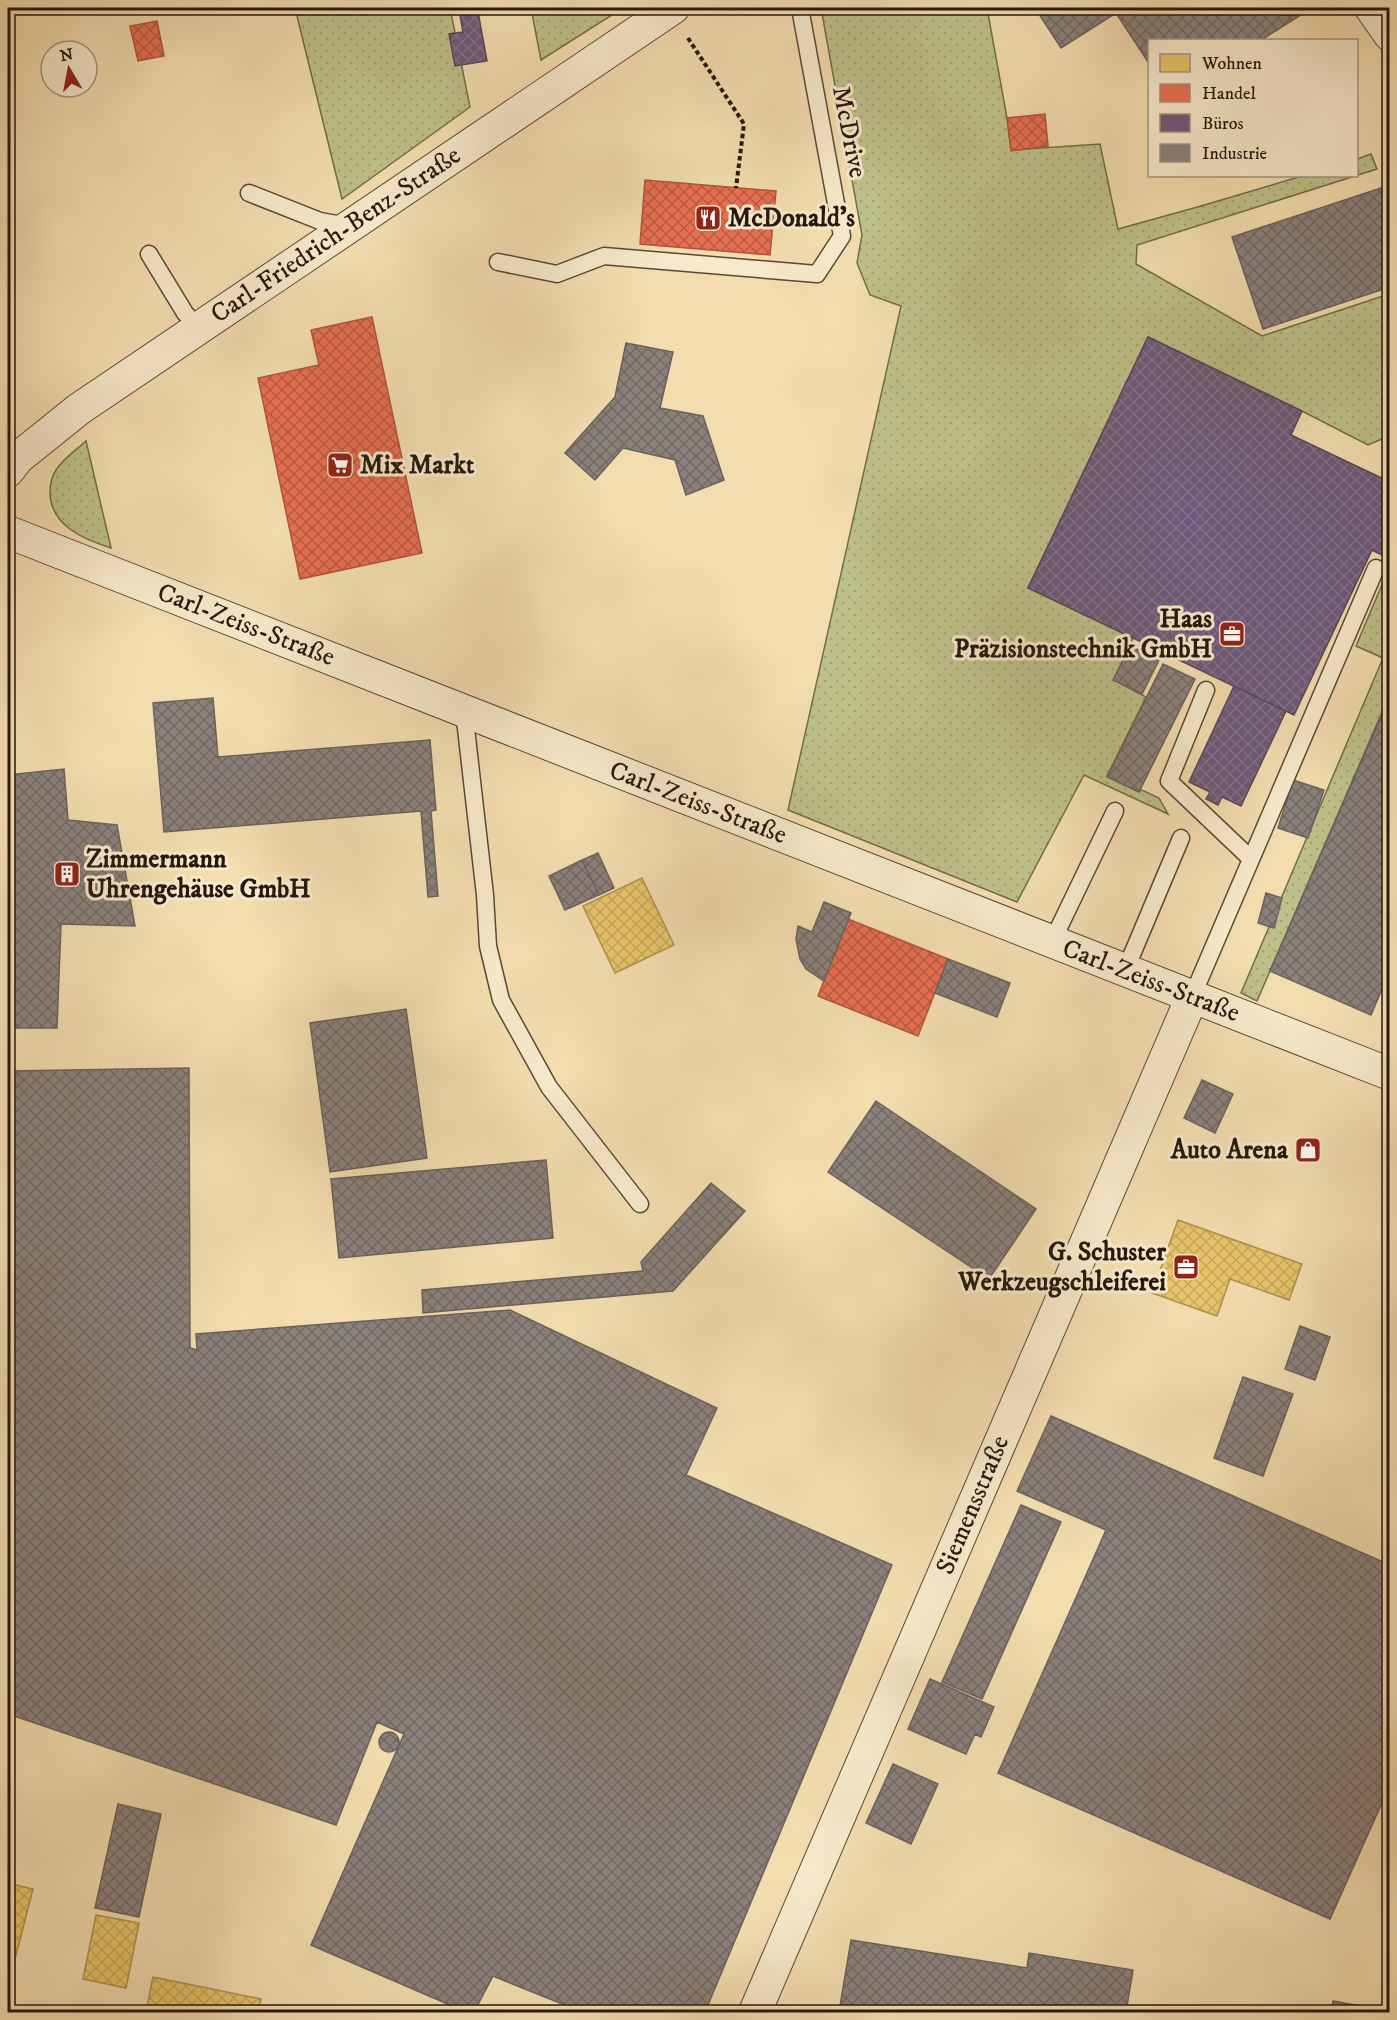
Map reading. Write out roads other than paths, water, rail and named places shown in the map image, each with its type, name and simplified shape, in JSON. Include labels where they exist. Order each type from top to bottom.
[{"type":"street","name":"Carl-Friedrich-Benz-Straße","points":[[8,471],[18,458],[79,409],[673,8]]},
{"type":"street","points":[[1371,8],[1389,35]]},
{"type":"street","name":"Carl-Zeiss-Straße","points":[[8,532],[1389,1074]]},
{"type":"street","name":"Siemensstraße","points":[[755,2013],[1192,997]]},
{"type":"lane","name":"McDrive","points":[[498,262],[557,274],[604,256],[817,274],[842,237],[800,8]]},
{"type":"lane","points":[[249,193],[320,220],[348,226]]},
{"type":"lane","points":[[149,254],[185,313],[198,328]]},
{"type":"lane","points":[[1192,997],[1376,568]]},
{"type":"lane","points":[[1206,690],[1168,781],[1251,859]]},
{"type":"lane","points":[[464,711],[485,895],[488,946],[501,1000],[549,1087],[640,1204]]},
{"type":"lane","points":[[1052,942],[1115,811]]},
{"type":"lane","points":[[1125,971],[1181,838]]},
{"type":"place","name":"McDonald's","points":[[708,218]]},
{"type":"place","name":"Mix Markt","points":[[340,465]]},
{"type":"place","name":"Haas Präzisionstechnik GmbH","points":[[1232,634]]},
{"type":"place","name":"Zimmermann Uhrengehäuse GmbH","points":[[67,874]]},
{"type":"place","name":"Auto Arena","points":[[1308,1150]]},
{"type":"place","name":"G. Schuster Werkzeugschleiferei","points":[[1186,1267]]}]
